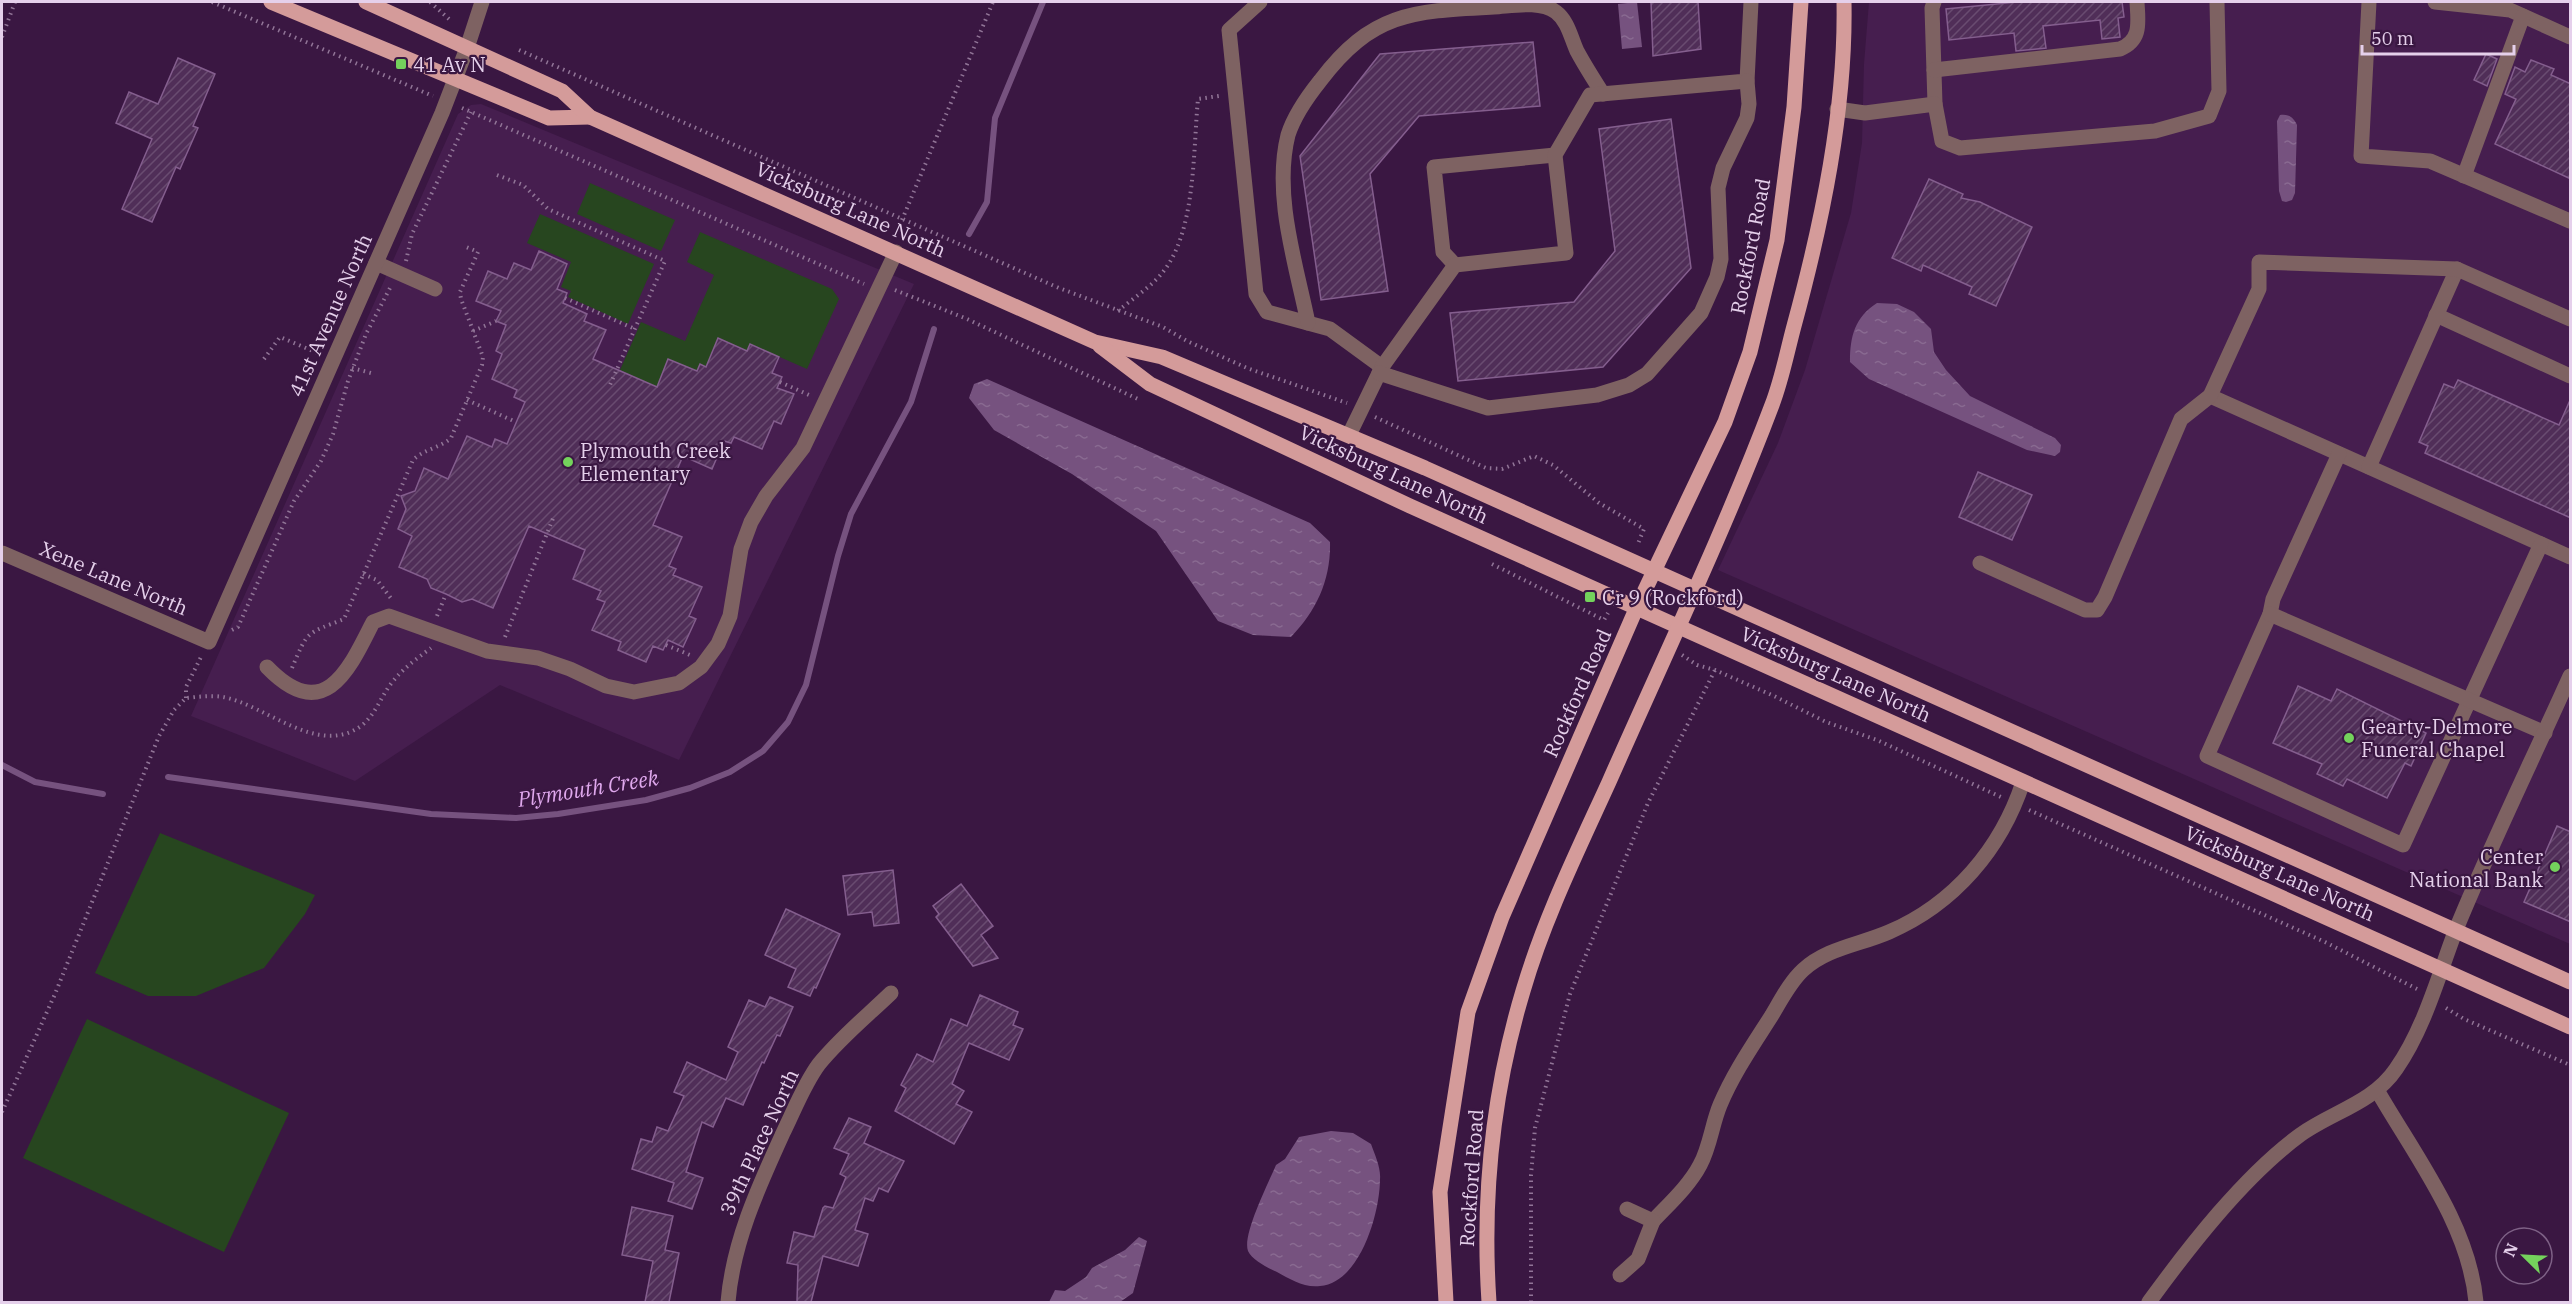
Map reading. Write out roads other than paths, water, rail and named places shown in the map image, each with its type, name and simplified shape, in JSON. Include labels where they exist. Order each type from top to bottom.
[{"type":"main road","name":"Vicksburg Lane North","points":[[271,2],[456,77],[549,118],[590,117]]},
{"type":"main road","name":"Vicksburg Lane North","points":[[366,2],[562,91],[590,117],[1095,342],[1162,357],[1349,435],[2571,982]]},
{"type":"main road","name":"Rockford Road","points":[[1446,1302],[1440,1192],[1468,1012],[1502,917],[1636,609],[1725,422],[1750,352],[1777,240],[1794,107],[1801,2]]},
{"type":"main road","name":"Rockford Road","points":[[1489,1302],[1486,1259],[1490,1172],[1500,1084],[1523,989],[1564,880],[1694,589],[1773,402],[1812,261],[1825,198],[1837,109],[1844,2]]},
{"type":"main road","name":"Vicksburg Lane North","points":[[1095,342],[1150,384],[1410,506],[2571,1027]]},
{"type":"street","name":"41st Avenue North","points":[[209,642],[447,101],[482,2]]},
{"type":"street","points":[[1260,2],[1229,30],[1256,294],[1268,312],[1330,329],[1380,370],[1488,408],[1597,395],[1629,385],[1647,374],[1701,313],[1718,277],[1721,259],[1718,188],[1723,168],[1747,118],[1751,2]]},
{"type":"street","points":[[1934,2],[1932,8],[1935,104],[1942,141],[1960,148],[2155,131],[2209,116],[2219,91],[2217,2]]},
{"type":"street","points":[[1934,70],[2120,49],[2135,38],[2139,28],[2137,2]]},
{"type":"street","points":[[2369,2],[2361,156],[2430,161],[2571,221]]},
{"type":"street","points":[[2434,2],[2510,10],[2571,37]]},
{"type":"street","points":[[1308,323],[1286,209],[1284,157],[1289,134],[1310,93],[1339,55],[1356,39],[1377,27],[1426,6],[1523,4],[1541,6],[1556,11],[1565,23],[1577,51],[1603,94]]},
{"type":"street","points":[[2464,176],[2523,16]]},
{"type":"street","points":[[1349,435],[1380,370],[1455,265],[1566,253],[1555,155],[1590,95],[1747,81]]},
{"type":"street","points":[[1837,109],[1865,113],[1935,104]]},
{"type":"street","points":[[1455,265],[1443,252],[1434,168],[1555,155]]},
{"type":"street","points":[[267,667],[297,690],[316,692],[333,685],[348,671],[373,621],[389,616],[487,651],[538,658],[570,669],[606,686],[634,692],[679,683],[701,667],[718,644],[730,616],[741,549],[751,522],[766,496],[803,448],[896,252]]},
{"type":"street","points":[[1980,563],[2085,610],[2097,610],[2105,597],[2181,419],[2210,396],[2259,289],[2259,262],[2457,269],[2571,319]]},
{"type":"street","points":[[376,263],[435,289]]},
{"type":"street","points":[[2369,467],[2457,269]]},
{"type":"street","points":[[2436,315],[2571,376]]},
{"type":"street","points":[[2210,396],[2571,557]]},
{"type":"street","points":[[2339,454],[2273,599],[2270,614],[2207,756],[2403,845],[2541,544]]},
{"type":"street","name":"Xene Lane North","points":[[2,553],[209,642]]},
{"type":"street","points":[[2270,614],[2545,733]]},
{"type":"street","points":[[2149,1302],[2197,1238],[2284,1148],[2301,1134],[2377,1090],[2396,1071],[2412,1042],[2456,931],[2570,680]]},
{"type":"street","points":[[1620,1275],[1638,1259],[1653,1221],[1700,1165],[1736,1069],[1801,972],[1822,955],[1888,933],[1928,912],[1963,884],[1983,859],[2016,804],[2023,782]]},
{"type":"street","name":"39th Place North","points":[[728,1302],[730,1277],[740,1234],[755,1194],[795,1108],[818,1066],[848,1030],[891,993]]},
{"type":"street","points":[[2377,1090],[2446,1209],[2463,1246],[2476,1302]]},
{"type":"street","points":[[1627,1209],[1653,1221]]},
{"type":"water","points":[[1637,2],[1642,47],[1622,49],[1618,4]]},
{"type":"water","points":[[2280,115],[2290,117],[2297,125],[2295,193],[2292,200],[2286,202],[2282,201],[2279,191],[2277,121]]},
{"type":"water","points":[[1877,303],[1897,304],[1914,312],[1931,329],[1934,352],[1946,370],[1970,396],[2055,438],[2061,445],[2060,452],[2055,456],[2027,450],[1869,379],[1850,362],[1851,344],[1859,321]]},
{"type":"water","points":[[987,379],[1310,523],[1330,542],[1330,556],[1321,593],[1300,627],[1291,637],[1253,635],[1218,621],[1156,531],[1072,474],[994,430],[969,398],[974,384]]},
{"type":"water","points":[[1331,1131],[1353,1133],[1371,1144],[1380,1170],[1379,1193],[1372,1227],[1357,1260],[1334,1282],[1320,1286],[1308,1286],[1292,1280],[1253,1258],[1248,1251],[1247,1243],[1252,1221],[1276,1165],[1285,1159],[1299,1137]]},
{"type":"water","points":[[1139,1237],[1147,1241],[1133,1293],[1120,1302],[1049,1302],[1055,1290],[1065,1291],[1086,1277],[1092,1268],[1125,1250]]},
{"type":"waterway","name":"Plymouth Creek","points":[[969,234],[987,202],[995,118],[1043,2]]},
{"type":"waterway","name":"Plymouth Creek","points":[[168,777],[431,814],[516,818],[646,800],[690,788],[730,772],[763,751],[788,722],[806,685],[838,556],[851,514],[911,402],[934,329]]},
{"type":"waterway","name":"Plymouth Creek","points":[[2,765],[35,782],[103,794]]},
{"type":"place","name":"41 Av N","points":[[401,64]]},
{"type":"place","name":"Plymouth Creek Elementary","points":[[568,462]]},
{"type":"place","name":"Cr 9 (Rockford)","points":[[1590,597]]},
{"type":"place","name":"Gearty-Delmore Funeral Chapel","points":[[2349,738]]},
{"type":"place","name":"Center National Bank","points":[[2555,867]]}]
